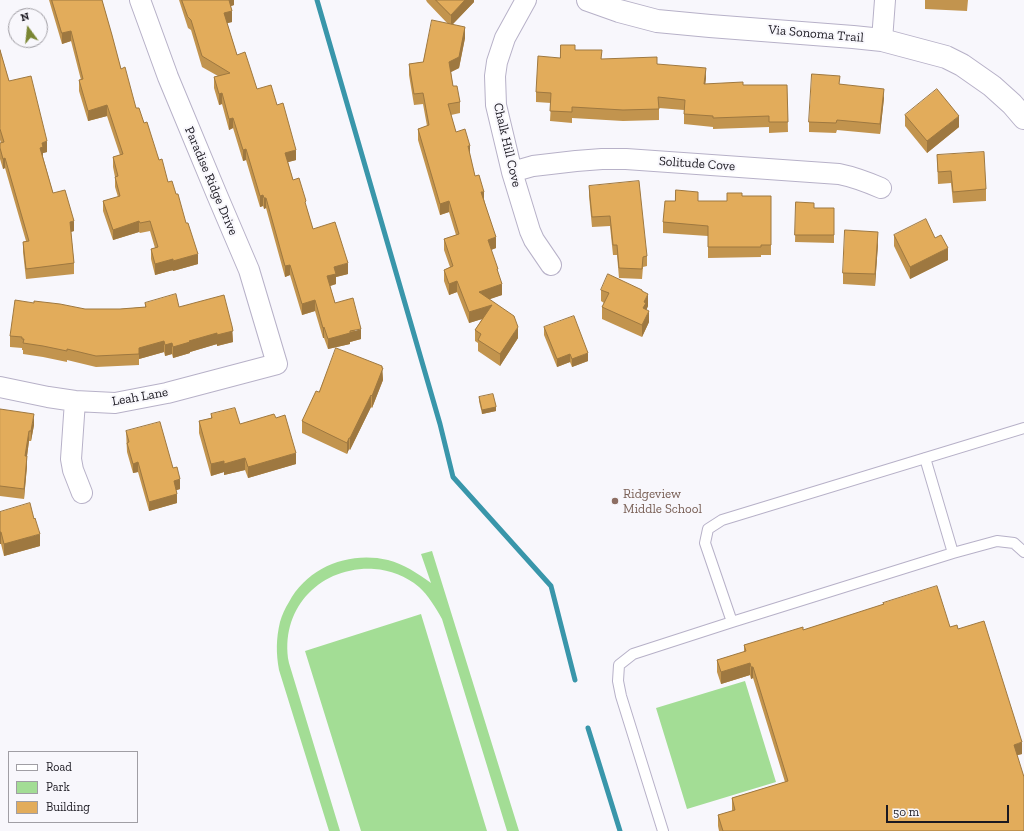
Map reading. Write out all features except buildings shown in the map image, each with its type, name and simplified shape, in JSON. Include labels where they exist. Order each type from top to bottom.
[{"type":"street","name":"Paradise Ridge Drive","points":[[140,0],[168,77],[216,195],[249,270],[277,364]]},
{"type":"street","name":"Chalk Hill Cove","points":[[526,0],[505,38],[497,62],[495,76],[496,105],[512,172],[532,235],[551,265]]},
{"type":"street","name":"Via Sonoma Trail","points":[[588,0],[619,11],[657,20],[710,26],[853,36],[882,40],[946,57],[978,75],[1012,104],[1024,118]]},
{"type":"street","points":[[882,40],[886,0]]},
{"type":"street","name":"Solitude Cove","points":[[512,172],[533,166],[576,161],[626,159],[839,174],[869,182],[881,188]]},
{"type":"street","name":"Leah Lane","points":[[0,387],[48,397],[115,403],[167,393],[277,364]]},
{"type":"street","points":[[75,400],[71,458],[73,470],[82,493]]},
{"type":"lane","points":[[732,622],[705,543],[708,529],[722,520],[1024,428]]},
{"type":"lane","points":[[925,458],[953,553]]},
{"type":"lane","points":[[663,831],[621,696],[618,681],[619,665],[633,654],[997,540],[1014,543],[1024,552]]},
{"type":"green space","points":[[432,551],[519,831],[507,831],[442,619],[429,598],[414,583],[398,574],[374,569],[354,570],[337,575],[321,583],[308,595],[297,609],[290,625],[288,643],[289,663],[340,831],[329,831],[279,670],[277,640],[280,622],[286,607],[297,590],[307,579],[331,564],[359,558],[388,560],[405,566],[431,583],[421,554]]},
{"type":"green space","points":[[421,614],[487,831],[361,831],[305,651]]},
{"type":"green space","points":[[745,681],[776,782],[687,809],[656,708]]},
{"type":"waterway","points":[[317,0],[440,424],[453,477],[551,586],[575,680]]},
{"type":"waterway","points":[[588,728],[620,831]]},
{"type":"place","name":"Ridgeview Middle School","points":[[615,501]]}]
